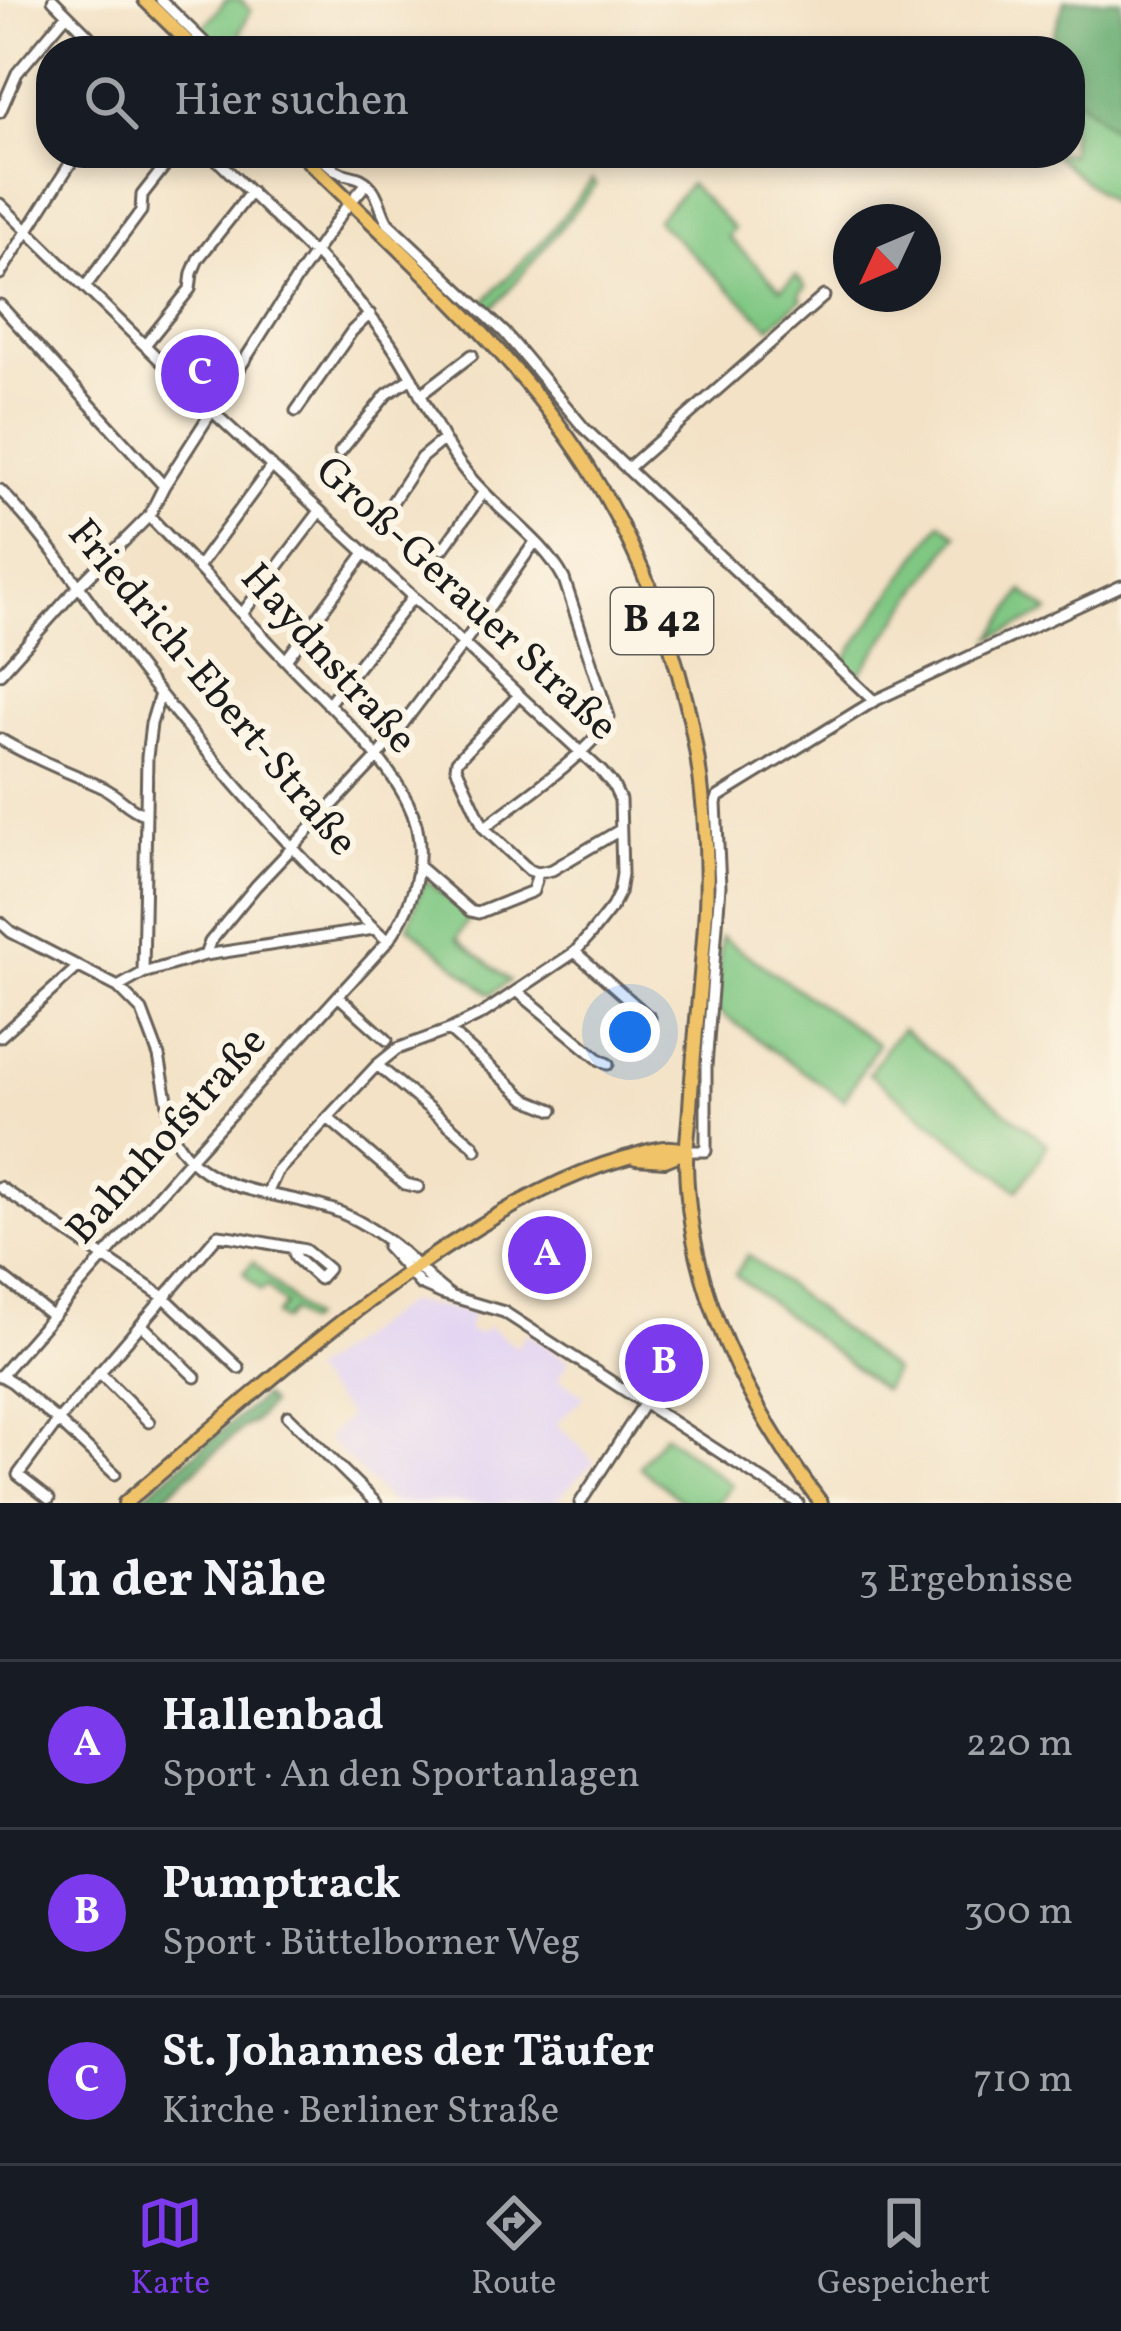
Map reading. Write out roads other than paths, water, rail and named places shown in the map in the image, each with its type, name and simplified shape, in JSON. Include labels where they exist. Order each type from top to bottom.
[{"type":"main road","points":[[145,0],[181,36]]},
{"type":"main road","name":"B 42","points":[[315,168],[347,206],[470,322],[539,401],[604,494],[661,619],[686,703],[705,837],[706,908],[687,1151],[687,1182],[703,1277],[724,1343],[754,1405],[821,1503]]},
{"type":"main road","points":[[664,1153],[689,1120]]},
{"type":"main road","points":[[125,1503],[340,1322],[430,1257],[530,1195],[604,1163],[687,1151]]},
{"type":"main road","points":[[664,1153],[687,1182]]},
{"type":"street","points":[[53,0],[89,36]]},
{"type":"street","points":[[161,0],[198,36]]},
{"type":"street","points":[[48,36],[67,14]]},
{"type":"street","points":[[0,112],[17,73],[36,51]]},
{"type":"street","points":[[0,274],[67,168]]},
{"type":"street","points":[[85,287],[141,211],[142,195],[163,168]]},
{"type":"street","points":[[226,168],[314,252],[370,314],[444,439],[483,494],[555,560],[564,579],[609,717],[580,752],[484,828]]},
{"type":"street","points":[[333,168],[367,183],[388,223],[506,333],[584,428],[874,701]]},
{"type":"street","points":[[0,674],[77,587],[149,516],[314,252],[367,183]]},
{"type":"street","points":[[145,344],[190,289],[198,259],[251,192]]},
{"type":"street","name":"Groß-Gerauer Straße","points":[[0,204],[212,411],[580,752],[614,785],[620,800],[619,893],[574,952],[482,1014],[397,1049],[377,1064],[277,1172],[267,1194]]},
{"type":"street","points":[[627,469],[824,296]]},
{"type":"street","points":[[0,305],[164,486]]},
{"type":"street","points":[[296,411],[352,331],[370,314]]},
{"type":"street","points":[[420,395],[472,355]]},
{"type":"street","points":[[340,452],[387,394],[412,378]]},
{"type":"street","points":[[393,501],[421,458],[444,439]]},
{"type":"street","points":[[198,568],[272,466]]},
{"type":"street","name":"Friedrich-Ebert-Straße","points":[[0,490],[241,791],[388,941]]},
{"type":"street","points":[[443,549],[483,494]]},
{"type":"street","points":[[242,614],[320,511]]},
{"type":"street","name":"Haydnstraße","points":[[149,516],[377,758],[409,804],[420,848],[419,867],[412,897],[388,941]]},
{"type":"street","points":[[205,955],[210,942],[245,900],[377,758],[536,542]]},
{"type":"street","points":[[286,661],[365,553]]},
{"type":"street","points":[[687,1151],[706,1151],[706,1067],[720,886],[718,797],[874,701],[1121,586]]},
{"type":"street","points":[[328,704],[413,597]]},
{"type":"street","points":[[143,973],[148,740],[160,694]]},
{"type":"street","points":[[519,695],[457,761],[484,828],[538,873],[552,870],[620,830]]},
{"type":"street","points":[[0,739],[116,794],[144,814]]},
{"type":"street","points":[[419,867],[478,914],[532,891],[538,873]]},
{"type":"street","points":[[0,922],[118,987],[142,1011],[158,1056],[174,1138],[190,1159],[222,1182],[335,1211],[376,1234],[412,1269],[451,1296],[504,1312],[798,1503]]},
{"type":"street","points":[[118,987],[143,973],[205,955],[374,929]]},
{"type":"street","name":"Bahnhofstraße","points":[[0,1375],[388,941]]},
{"type":"street","points":[[574,952],[650,1018]]},
{"type":"street","points":[[0,1037],[78,967]]},
{"type":"street","points":[[517,991],[608,1064]]},
{"type":"street","points":[[338,996],[387,1040]]},
{"type":"street","points":[[449,1030],[526,1099],[553,1110]]},
{"type":"street","points":[[377,1064],[476,1150]]},
{"type":"street","points":[[328,1120],[405,1184],[418,1187]]},
{"type":"street","points":[[0,1187],[165,1298],[239,1368]]},
{"type":"street","points":[[49,1499],[18,1475],[99,1372],[220,1234],[292,1247]]},
{"type":"street","points":[[0,1275],[52,1316]]},
{"type":"street","points":[[142,1325],[195,1377]]},
{"type":"street","points":[[99,1372],[149,1422]]},
{"type":"street","points":[[0,1375],[115,1474]]},
{"type":"street","points":[[580,1503],[644,1404]]},
{"type":"street","points":[[288,1416],[376,1503]]},
{"type":"place","name":"St. Johannes der Täufer","points":[[200,374]]},
{"type":"place","name":"Hallenbad","points":[[547,1255]]},
{"type":"place","name":"Pumptrack","points":[[664,1363]]}]
